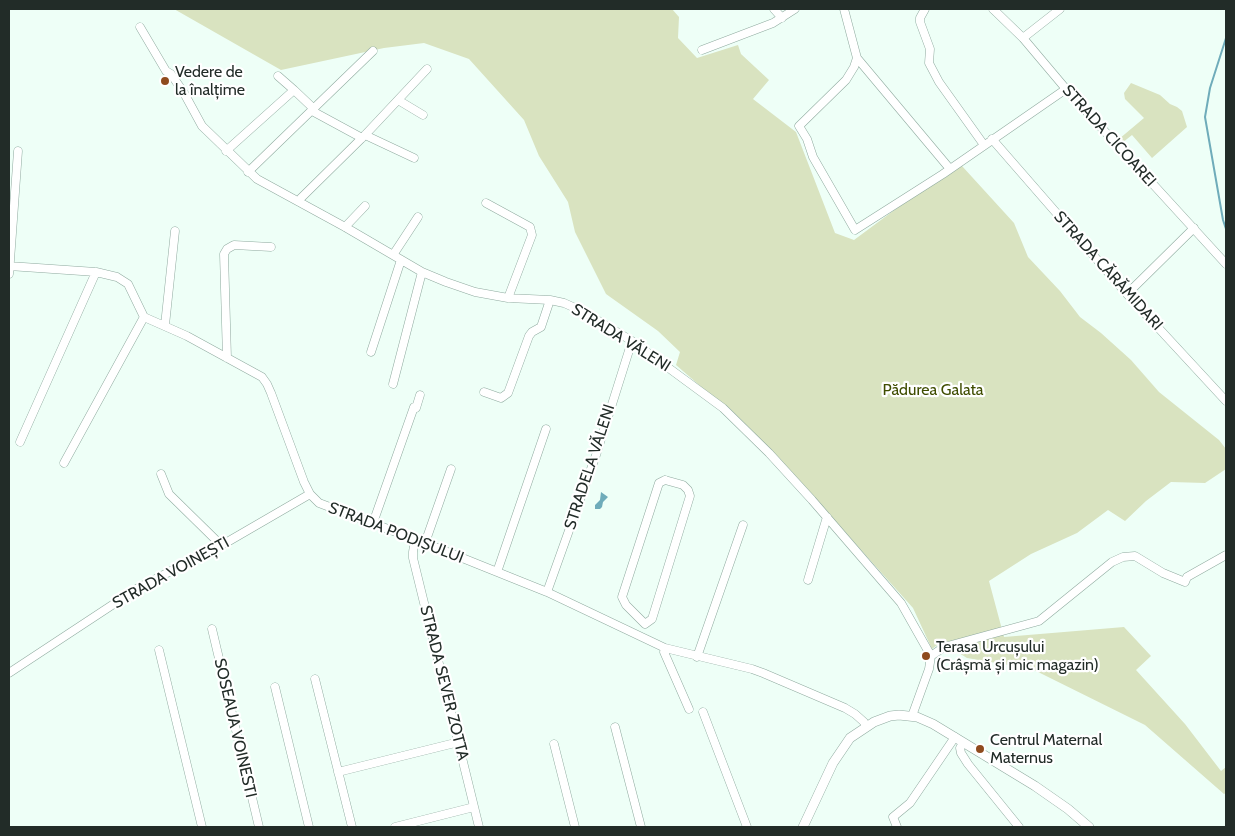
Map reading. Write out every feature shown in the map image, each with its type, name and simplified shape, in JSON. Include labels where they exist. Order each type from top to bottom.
[{"type":"main road","points":[[803,827],[838,754],[850,738],[866,726],[890,716],[922,718],[1035,786],[1068,809],[1089,827]]},
{"type":"street","points":[[774,9],[782,18]]},
{"type":"street","points":[[702,50],[773,23],[795,9]]},
{"type":"street","points":[[844,9],[857,58],[950,168]]},
{"type":"street","points":[[925,9],[920,22],[930,49],[929,63],[939,82],[984,144]]},
{"type":"street","name":"STRADA CICOAREI","points":[[992,9],[1023,38],[1066,89],[1226,264]]},
{"type":"street","points":[[1023,38],[1060,9]]},
{"type":"street","name":"STRADA VĂLENI","points":[[140,27],[202,126],[248,172],[264,183],[422,272],[475,292],[508,298],[550,300],[564,303],[582,311],[632,341],[678,378],[723,408],[769,453],[901,603],[931,656]]},
{"type":"street","points":[[248,172],[373,51]]},
{"type":"street","points":[[857,58],[846,80],[799,126],[807,139],[813,157],[854,228],[858,230],[1066,89]]},
{"type":"street","points":[[299,202],[364,137],[427,68]]},
{"type":"street","points":[[278,76],[314,112],[364,137],[414,158]]},
{"type":"street","points":[[226,150],[294,90]]},
{"type":"street","points":[[398,100],[423,115]]},
{"type":"street","name":"STRADA CĂRĂMIDARI","points":[[992,139],[1127,294],[1226,402]]},
{"type":"street","points":[[18,151],[9,269],[96,272],[117,277],[128,284],[144,317],[64,463]]},
{"type":"street","points":[[486,203],[530,227],[532,235],[508,298]]},
{"type":"street","points":[[345,227],[365,206]]},
{"type":"street","points":[[393,255],[418,217]]},
{"type":"street","points":[[1127,294],[1194,228]]},
{"type":"street","points":[[165,325],[175,230]]},
{"type":"street","points":[[227,358],[224,254],[226,249],[234,245],[271,247]]},
{"type":"street","points":[[371,352],[400,260]]},
{"type":"street","points":[[20,442],[96,272]]},
{"type":"street","points":[[393,384],[422,272]]},
{"type":"street","points":[[484,392],[501,398],[508,393],[529,336],[541,327],[550,300]]},
{"type":"street","name":"STRADA PODIȘULUI","points":[[144,317],[165,325],[262,377],[267,384],[310,494],[319,503],[547,592],[665,648],[752,669],[772,677],[845,708],[855,714],[866,726]]},
{"type":"street","name":"STRADELA VĂLENI","points":[[547,592],[596,455],[632,341]]},
{"type":"street","points":[[373,523],[420,395]]},
{"type":"street","points":[[497,572],[546,429]]},
{"type":"street","points":[[425,543],[451,468]]},
{"type":"street","points":[[161,474],[169,494],[221,545]]},
{"type":"street","points":[[641,637],[645,624],[652,620],[690,496],[688,490],[683,485],[669,480],[659,483],[622,597],[626,605],[645,624]]},
{"type":"street","name":"STRADA VOINEȘTI","points":[[9,673],[138,588],[221,545],[310,494]]},
{"type":"street","points":[[808,580],[827,517]]},
{"type":"street","points":[[697,657],[743,525]]},
{"type":"street","name":"STRADA SEVER ZOTTA","points":[[415,539],[412,552],[413,558],[479,827]]},
{"type":"street","points":[[912,716],[929,669],[931,656],[944,647],[1039,621],[1112,562],[1123,557],[1135,556],[1162,573],[1185,582],[1187,577],[1226,555]]},
{"type":"street","name":"SOSEAUA VOINESTI","points":[[212,629],[258,827]]},
{"type":"street","points":[[665,648],[664,652],[688,710]]},
{"type":"street","points":[[159,650],[202,827]]},
{"type":"street","points":[[315,679],[352,827]]},
{"type":"street","points":[[274,687],[309,827]]},
{"type":"street","points":[[703,712],[746,827]]},
{"type":"street","points":[[615,727],[641,827]]},
{"type":"street","points":[[897,827],[893,817],[910,803],[955,737]]},
{"type":"street","points":[[338,772],[459,742]]},
{"type":"street","points":[[963,743],[960,748],[961,753],[968,764],[1019,827]]},
{"type":"street","points":[[554,744],[575,827]]},
{"type":"street","points":[[395,827],[474,807]]},
{"type":"green space","name":"Pădurea Galata","points":[[174,9],[672,9],[679,17],[678,38],[697,58],[738,45],[741,54],[769,80],[753,99],[796,132],[835,233],[854,240],[943,174],[962,166],[1014,223],[1028,257],[1060,291],[1080,317],[1131,360],[1159,392],[1219,440],[1226,449],[1226,469],[1205,483],[1171,482],[1146,501],[1125,521],[1108,510],[1077,533],[1031,554],[989,581],[1004,637],[1124,627],[1151,656],[1136,670],[1185,724],[1221,771],[1226,767],[1226,793],[1224,794],[1145,725],[1032,669],[967,658],[941,642],[932,649],[913,608],[826,511],[729,411],[676,365],[680,352],[658,331],[606,294],[575,232],[568,202],[539,156],[524,120],[469,59],[424,43],[384,48],[281,70]]},
{"type":"green space","points":[[1131,83],[1160,95],[1170,104],[1177,107],[1182,111],[1187,127],[1152,158],[1132,135],[1122,143],[1119,139],[1144,118],[1125,99],[1124,93]]},
{"type":"water","points":[[601,492],[608,497],[600,509],[595,509],[595,505],[600,500]]},
{"type":"waterway","points":[[1226,38],[1210,88],[1205,117],[1226,229]]},
{"type":"place","name":"Vedere de la înalțime","points":[[165,81]]},
{"type":"place","name":"Terasa Urcușului (Crâșmă și mic magazin)","points":[[926,656]]},
{"type":"place","name":"Centrul Maternal Maternus","points":[[980,749]]}]
